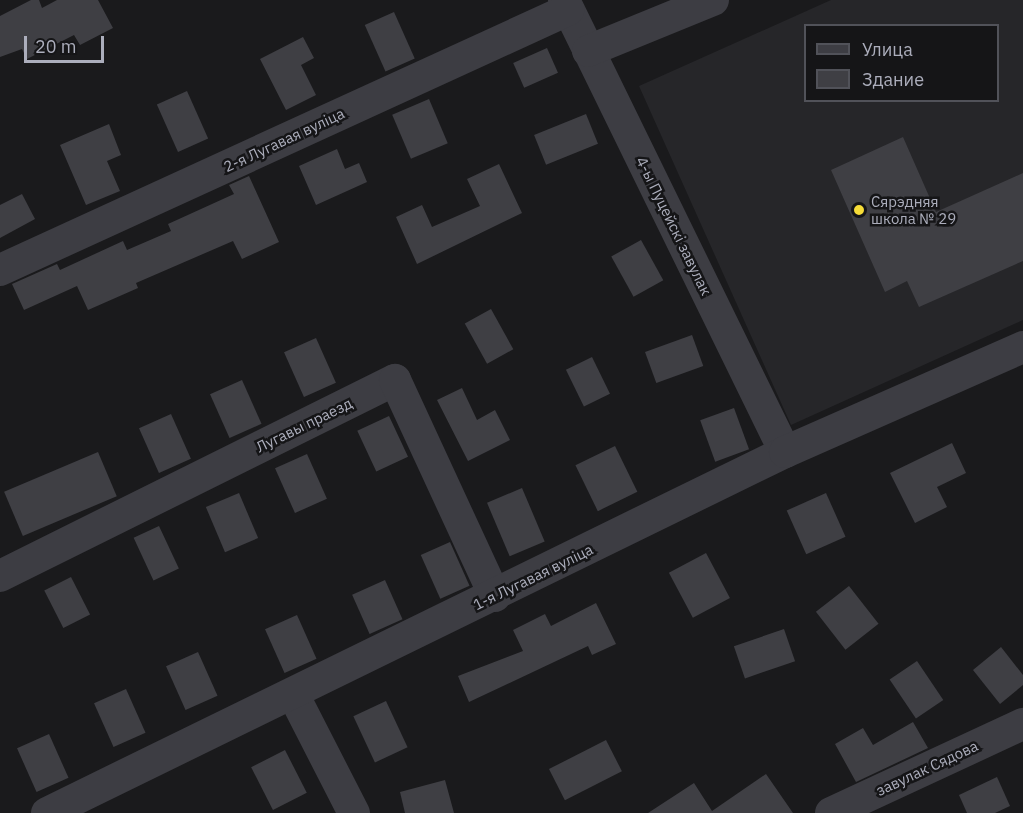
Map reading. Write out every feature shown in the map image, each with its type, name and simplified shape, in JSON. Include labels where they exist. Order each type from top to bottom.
[{"type":"street","points":[[588,51],[713,0]]},
{"type":"street","name":"4-ы Пуцейскі завулак","points":[[566,5],[785,452]]},
{"type":"street","name":"2-я Лугавая вуліца","points":[[0,270],[566,5]]},
{"type":"street","name":"1-я Лугавая вуліца","points":[[47,813],[495,596],[785,452],[1023,347]]},
{"type":"street","name":"Лугавы праезд","points":[[0,576],[395,380],[495,596]]},
{"type":"street","points":[[293,694],[354,813]]},
{"type":"street","name":"завулак Сядова","points":[[831,813],[1023,724]]},
{"type":"shaded area","name":"Сярэдняя школа № 29","points":[[831,0],[1023,0],[1023,320],[791,425],[639,86]]},
{"type":"building","points":[[31,0],[39,0],[42,8],[57,0],[98,0],[113,28],[80,45],[74,35],[27,59],[22,49],[0,57],[0,16]]},
{"type":"building","points":[[394,12],[415,59],[386,72],[365,25]]},
{"type":"building","points":[[303,37],[314,58],[301,65],[316,95],[286,110],[260,59]]},
{"type":"building","points":[[547,48],[558,73],[524,88],[513,63]]},
{"type":"building","points":[[187,91],[208,139],[178,152],[157,104]]},
{"type":"building","points":[[429,99],[448,143],[411,159],[392,115]]},
{"type":"building","points":[[586,114],[598,144],[546,165],[534,135]]},
{"type":"building","points":[[109,124],[121,155],[107,161],[120,191],[86,205],[60,145]]},
{"type":"building","points":[[903,137],[936,212],[1023,173],[1023,261],[919,307],[907,281],[885,292],[831,170]]},
{"type":"building","points":[[337,149],[345,169],[359,163],[367,182],[316,205],[299,166]]},
{"type":"building","points":[[499,164],[522,213],[417,264],[396,217],[422,205],[432,227],[480,206],[467,179]]},
{"type":"building","points":[[249,176],[279,242],[242,259],[233,241],[136,283],[138,288],[88,310],[77,286],[24,310],[12,284],[57,264],[60,270],[123,241],[127,250],[171,231],[168,224],[234,194],[229,185]]},
{"type":"building","points":[[22,194],[35,219],[0,238],[0,205]]},
{"type":"building","points":[[641,240],[663,280],[634,297],[611,256]]},
{"type":"building","points":[[491,309],[513,349],[487,364],[465,324]]},
{"type":"building","points":[[692,335],[703,366],[656,383],[645,352]]},
{"type":"building","points":[[316,338],[336,383],[304,397],[284,352]]},
{"type":"building","points":[[592,357],[610,394],[584,407],[566,370]]},
{"type":"building","points":[[242,380],[262,424],[230,438],[210,394]]},
{"type":"building","points":[[462,388],[477,420],[495,410],[510,440],[468,461],[437,400]]},
{"type":"building","points":[[734,408],[749,449],[715,462],[700,420]]},
{"type":"building","points":[[171,414],[191,459],[159,473],[139,428]]},
{"type":"building","points":[[389,416],[408,457],[376,472],[357,431]]},
{"type":"building","points":[[952,443],[966,473],[937,487],[947,507],[915,523],[890,473]]},
{"type":"building","points":[[615,446],[637,492],[598,511],[575,465]]},
{"type":"building","points":[[98,452],[117,496],[23,536],[4,492]]},
{"type":"building","points":[[307,454],[327,499],[295,513],[275,468]]},
{"type":"building","points":[[522,488],[545,541],[510,556],[487,503]]},
{"type":"building","points":[[239,493],[258,538],[225,552],[206,507]]},
{"type":"building","points":[[826,493],[846,537],[806,554],[787,510]]},
{"type":"building","points":[[159,526],[179,569],[153,580],[134,538]]},
{"type":"building","points":[[450,542],[470,586],[440,599],[421,555]]},
{"type":"building","points":[[706,553],[730,598],[693,618],[669,573]]},
{"type":"building","points":[[71,577],[90,614],[63,628],[44,591]]},
{"type":"building","points":[[385,580],[402,619],[370,634],[352,595]]},
{"type":"building","points":[[849,586],[879,624],[845,650],[816,612]]},
{"type":"building","points":[[596,603],[616,644],[592,655],[588,646],[469,702],[458,676],[523,651],[513,630],[545,614],[551,626]]},
{"type":"building","points":[[297,615],[317,659],[285,673],[265,629]]},
{"type":"building","points":[[784,629],[795,661],[745,678],[734,646]]},
{"type":"building","points":[[1001,647],[1023,675],[1023,685],[1000,704],[973,670]]},
{"type":"building","points":[[198,652],[218,696],[186,710],[166,666]]},
{"type":"building","points":[[917,661],[943,700],[916,718],[890,679]]},
{"type":"building","points":[[126,689],[146,733],[114,747],[94,703]]},
{"type":"building","points":[[386,701],[408,747],[375,762],[353,716]]},
{"type":"building","points":[[913,722],[928,748],[856,782],[835,744],[863,728],[873,745]]},
{"type":"building","points":[[49,734],[69,778],[37,792],[17,748]]},
{"type":"building","points":[[606,740],[622,771],[565,800],[549,769]]},
{"type":"building","points":[[285,750],[307,793],[273,810],[251,767]]},
{"type":"building","points":[[766,774],[793,813],[648,813],[694,783],[712,811]]},
{"type":"building","points":[[997,777],[1010,806],[995,813],[967,813],[959,795]]},
{"type":"building","points":[[445,780],[454,813],[405,813],[400,792]]},
{"type":"place","name":"Сярэдняя школа № 29","points":[[859,210]]}]
